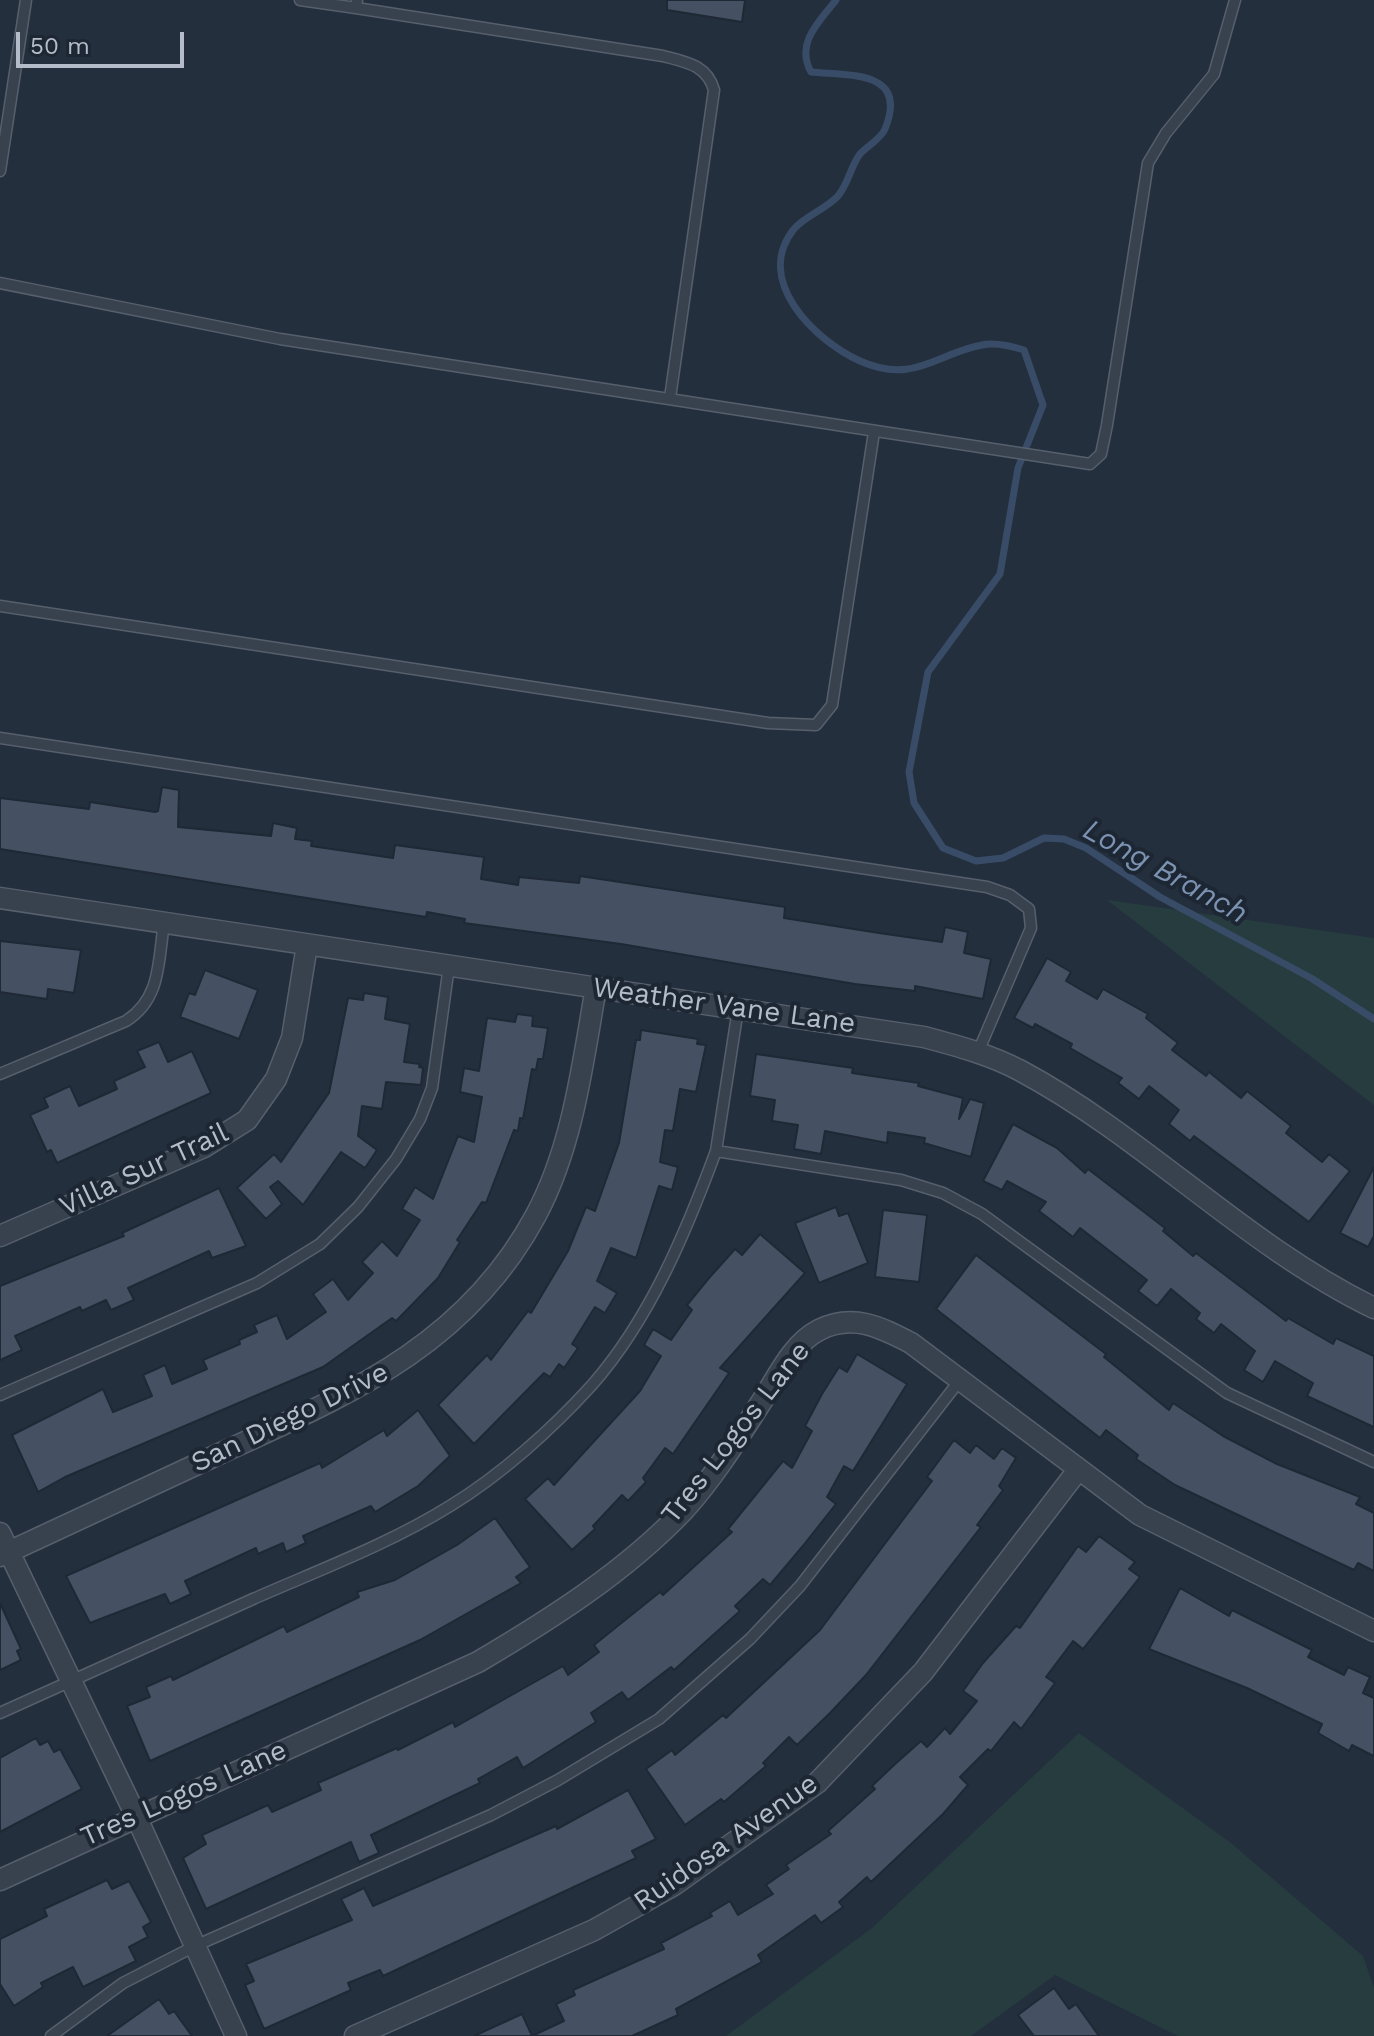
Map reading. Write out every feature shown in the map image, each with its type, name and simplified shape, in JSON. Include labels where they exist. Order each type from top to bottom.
[{"type":"street","name":"Weather Vane Lane","points":[[0,898],[738,1007],[924,1037],[978,1052],[1019,1070],[1074,1102],[1245,1229],[1374,1308]]},
{"type":"street","name":"Villa Sur Trail","points":[[0,1236],[204,1147],[247,1120],[276,1079],[292,1038],[307,945]]},
{"type":"street","name":"San Diego Drive","points":[[4,1554],[350,1393],[410,1357],[459,1315],[500,1268],[537,1214],[560,1153],[578,1086],[596,987]]},
{"type":"street","name":"Tres Logos Lane","points":[[0,1880],[478,1662],[539,1626],[634,1558],[685,1509],[726,1456],[800,1342],[820,1330],[846,1321],[875,1324],[911,1343],[1140,1515],[1374,1631]]},
{"type":"street","name":"Ruidosa Avenue","points":[[355,2036],[594,1930],[674,1885],[817,1783],[923,1672],[1078,1470]]},
{"type":"street","points":[[0,1533],[4,1554],[136,1816],[236,2036]]},
{"type":"lane","points":[[0,171],[26,0]]},
{"type":"lane","points":[[300,0],[357,4],[663,56],[694,64],[711,76],[714,90],[670,398]]},
{"type":"lane","points":[[0,283],[280,339],[796,416],[874,432],[1090,464],[1101,454],[1148,163],[1166,133],[1214,74],[1235,0]]},
{"type":"lane","points":[[0,606],[768,723],[816,725],[832,705],[874,432]]},
{"type":"lane","points":[[0,738],[987,887],[1010,895],[1029,909],[1031,928],[978,1052]]},
{"type":"lane","points":[[0,1074],[126,1021],[144,1010],[153,991],[164,923]]},
{"type":"lane","points":[[0,1395],[257,1283],[320,1244],[358,1207],[396,1159],[420,1119],[432,1088],[449,966]]},
{"type":"lane","points":[[0,1713],[383,1541],[450,1506],[498,1470],[593,1383],[627,1336],[663,1276],[716,1151],[738,1007]]},
{"type":"lane","points":[[716,1151],[901,1180],[943,1193],[982,1214],[1227,1393],[1374,1462]]},
{"type":"lane","points":[[51,2036],[123,1983],[195,1946],[491,1815],[558,1780],[659,1719],[750,1639],[800,1586],[960,1380]]},
{"type":"green space","points":[[1107,900],[1374,938],[1374,1105]]},
{"type":"green space","points":[[1079,1733],[1231,1843],[1363,1956],[1374,1988],[1374,2036],[1178,2036],[1055,1975],[971,2036],[726,2036],[872,1928]]},
{"type":"building","points":[[667,0],[745,0],[742,22],[667,10]]},
{"type":"building","points":[[162,787],[179,790],[178,827],[271,836],[273,823],[297,828],[295,839],[312,841],[311,846],[393,858],[395,845],[484,857],[481,879],[518,885],[519,877],[579,883],[580,876],[785,907],[784,918],[879,933],[942,942],[945,927],[968,932],[964,953],[991,959],[983,999],[915,986],[915,991],[855,984],[621,944],[464,923],[465,919],[427,912],[426,917],[0,849],[0,798],[89,809],[90,802],[155,812],[158,811]]},
{"type":"building","points":[[0,941],[81,950],[74,993],[48,989],[47,999],[0,992]]},
{"type":"building","points":[[1047,958],[1071,972],[1066,981],[1097,999],[1103,989],[1148,1014],[1146,1018],[1178,1043],[1172,1050],[1206,1076],[1209,1072],[1241,1098],[1247,1091],[1291,1126],[1286,1133],[1322,1162],[1329,1154],[1350,1171],[1309,1222],[1194,1136],[1190,1141],[1169,1124],[1179,1110],[1149,1086],[1139,1099],[1118,1083],[1122,1078],[1070,1048],[1072,1044],[1035,1024],[1033,1028],[1014,1018]]},
{"type":"building","points":[[205,970],[258,990],[239,1039],[180,1017],[189,993],[195,995]]},
{"type":"building","points":[[364,993],[388,997],[385,1019],[410,1024],[404,1062],[420,1064],[419,1067],[423,1068],[421,1085],[386,1082],[382,1109],[362,1106],[358,1136],[377,1150],[365,1168],[341,1152],[303,1205],[278,1181],[270,1187],[282,1204],[266,1219],[237,1188],[274,1154],[281,1162],[329,1093],[348,998],[363,1000]]},
{"type":"building","points":[[517,1014],[533,1016],[532,1026],[548,1028],[543,1059],[538,1059],[536,1070],[532,1069],[523,1119],[520,1118],[518,1131],[514,1130],[486,1203],[482,1202],[457,1240],[460,1242],[438,1278],[396,1321],[392,1318],[323,1367],[65,1477],[38,1492],[12,1435],[103,1389],[113,1412],[152,1396],[143,1375],[165,1365],[172,1384],[207,1369],[203,1360],[240,1344],[239,1340],[257,1332],[254,1325],[277,1315],[287,1339],[326,1312],[313,1294],[333,1279],[348,1300],[373,1273],[362,1262],[382,1241],[397,1256],[420,1220],[402,1209],[415,1187],[433,1199],[458,1136],[474,1142],[482,1097],[460,1092],[464,1068],[479,1071],[487,1018],[515,1022]]},
{"type":"building","points":[[641,1030],[698,1039],[697,1044],[706,1045],[696,1092],[680,1089],[673,1131],[665,1130],[660,1162],[678,1167],[672,1190],[659,1186],[636,1258],[611,1248],[597,1281],[617,1293],[605,1313],[595,1307],[572,1344],[578,1348],[564,1368],[559,1364],[550,1377],[544,1373],[474,1444],[438,1405],[487,1355],[491,1360],[528,1311],[531,1313],[568,1251],[586,1207],[595,1211],[619,1143],[636,1040],[640,1040]]},
{"type":"building","points":[[159,1042],[168,1062],[192,1051],[211,1093],[57,1163],[51,1150],[47,1152],[30,1115],[48,1107],[44,1098],[70,1086],[79,1106],[117,1089],[114,1081],[145,1067],[137,1051]]},
{"type":"building","points":[[756,1054],[853,1068],[852,1073],[919,1083],[918,1086],[963,1098],[959,1119],[970,1099],[984,1103],[971,1157],[924,1143],[925,1138],[888,1132],[887,1143],[825,1131],[821,1154],[794,1149],[798,1125],[772,1121],[775,1100],[750,1096]]},
{"type":"building","points":[[1013,1124],[1057,1148],[1085,1173],[1088,1169],[1165,1228],[1163,1231],[1193,1256],[1196,1253],[1286,1321],[1288,1318],[1333,1344],[1336,1338],[1374,1356],[1374,1427],[1307,1396],[1313,1383],[1275,1361],[1263,1382],[1244,1370],[1255,1351],[1221,1324],[1214,1333],[1196,1319],[1200,1313],[1171,1289],[1157,1306],[1138,1291],[1147,1280],[1080,1228],[1073,1237],[1039,1211],[1046,1202],[1007,1181],[1002,1190],[983,1181]]},
{"type":"building","points":[[1374,1167],[1374,1236],[1368,1247],[1340,1233]]},
{"type":"building","points":[[219,1188],[246,1246],[212,1258],[209,1251],[128,1288],[134,1300],[111,1310],[106,1300],[82,1311],[80,1307],[15,1336],[22,1350],[0,1360],[0,1286],[124,1236],[122,1233]]},
{"type":"building","points":[[836,1207],[839,1216],[848,1213],[868,1263],[819,1283],[795,1223]]},
{"type":"building","points":[[883,1210],[927,1215],[919,1282],[875,1277]]},
{"type":"building","points":[[760,1234],[805,1273],[720,1368],[729,1373],[673,1454],[665,1448],[643,1478],[646,1482],[628,1501],[622,1495],[593,1526],[595,1529],[572,1550],[525,1499],[548,1478],[554,1485],[640,1391],[661,1356],[644,1345],[653,1329],[671,1340],[692,1310],[687,1305],[709,1278],[735,1249],[742,1255]]},
{"type":"building","points":[[976,1255],[1106,1354],[1104,1357],[1169,1410],[1173,1403],[1223,1436],[1277,1464],[1360,1497],[1356,1504],[1374,1513],[1374,1571],[1358,1563],[1354,1570],[1175,1485],[1136,1459],[1138,1455],[1106,1430],[1100,1438],[936,1309]]},
{"type":"building","points":[[857,1354],[907,1384],[853,1471],[844,1466],[827,1497],[836,1504],[802,1547],[770,1585],[763,1579],[735,1606],[740,1611],[674,1670],[671,1667],[628,1700],[622,1692],[591,1713],[596,1722],[523,1768],[517,1757],[478,1779],[480,1783],[371,1835],[379,1853],[359,1862],[351,1842],[206,1909],[183,1858],[206,1844],[202,1835],[268,1805],[272,1812],[321,1790],[318,1783],[398,1750],[453,1722],[455,1727],[563,1666],[568,1675],[599,1652],[594,1645],[660,1592],[663,1595],[732,1532],[728,1529],[783,1461],[792,1468],[812,1431],[805,1426],[822,1394],[839,1367],[847,1372]]},
{"type":"building","points":[[418,1410],[450,1456],[418,1486],[375,1512],[371,1506],[303,1536],[306,1543],[286,1552],[283,1543],[258,1554],[256,1548],[185,1581],[191,1594],[170,1604],[165,1594],[90,1623],[66,1576],[320,1463],[322,1468],[384,1430],[387,1436]]},
{"type":"building","points":[[954,1440],[970,1453],[976,1445],[994,1459],[1002,1448],[1016,1458],[999,1486],[1003,1490],[977,1525],[981,1527],[866,1675],[830,1713],[797,1745],[789,1737],[763,1763],[766,1766],[724,1802],[721,1799],[685,1825],[646,1769],[672,1750],[675,1755],[723,1715],[726,1718],[820,1630],[932,1481],[927,1477]]},
{"type":"building","points":[[495,1518],[530,1567],[516,1577],[521,1583],[420,1640],[150,1761],[127,1706],[150,1697],[146,1687],[171,1676],[173,1680],[284,1626],[287,1632],[359,1597],[357,1592],[395,1580],[457,1545]]},
{"type":"building","points":[[1099,1536],[1135,1562],[1129,1569],[1140,1577],[1083,1649],[1073,1641],[1046,1677],[1055,1683],[1021,1729],[1014,1722],[991,1751],[988,1749],[960,1777],[968,1785],[943,1814],[871,1882],[867,1877],[839,1902],[843,1907],[821,1923],[815,1915],[758,1955],[762,1962],[676,2009],[678,2015],[632,2036],[532,2036],[564,2021],[556,2004],[575,1995],[573,1990],[664,1949],[661,1943],[712,1916],[710,1913],[730,1901],[738,1915],[773,1894],[766,1885],[789,1869],[786,1865],[831,1834],[828,1831],[875,1789],[872,1786],[894,1765],[921,1741],[927,1747],[945,1728],[950,1734],[977,1701],[963,1691],[1016,1626],[1020,1628],[1078,1546],[1086,1552]]},
{"type":"building","points":[[1180,1588],[1229,1616],[1232,1610],[1312,1650],[1308,1657],[1344,1675],[1348,1667],[1370,1677],[1363,1693],[1374,1698],[1374,1756],[1352,1745],[1349,1751],[1318,1733],[1322,1724],[1247,1688],[1149,1649]]},
{"type":"building","points":[[0,1603],[21,1649],[17,1651],[21,1660],[0,1670]]},
{"type":"building","points":[[36,1738],[40,1745],[48,1741],[54,1752],[60,1749],[82,1789],[0,1832],[0,1758]]},
{"type":"building","points":[[628,1790],[656,1839],[632,1851],[636,1858],[383,1976],[380,1970],[348,1983],[351,1990],[264,2029],[245,1985],[254,1981],[246,1964],[352,1920],[341,1899],[364,1888],[373,1906],[556,1826],[557,1829]]},
{"type":"building","points":[[107,1880],[112,1889],[129,1881],[151,1922],[143,1927],[148,1937],[129,1947],[136,1961],[83,1987],[73,1967],[41,1983],[43,1987],[14,2006],[0,1984],[0,1939],[47,1916],[44,1909]]},
{"type":"building","points":[[1054,1988],[1069,2009],[1076,2004],[1099,2036],[1034,2036],[1018,2015]]},
{"type":"building","points":[[159,1999],[169,2014],[174,2011],[192,2036],[107,2036]]},
{"type":"building","points":[[522,2014],[532,2036],[474,2036]]},
{"type":"waterway","name":"Long Branch","points":[[836,0],[807,42],[807,61],[811,72],[872,80],[882,86],[889,96],[890,110],[883,133],[860,154],[841,193],[794,229],[783,248],[781,268],[785,288],[794,306],[825,339],[860,361],[879,368],[910,369],[987,344],[1024,350],[1043,405],[1018,468],[1000,574],[928,672],[909,772],[914,803],[943,848],[976,861],[1003,858],[1044,838],[1064,839],[1086,848],[1160,897],[1311,978],[1374,1019]]}]
